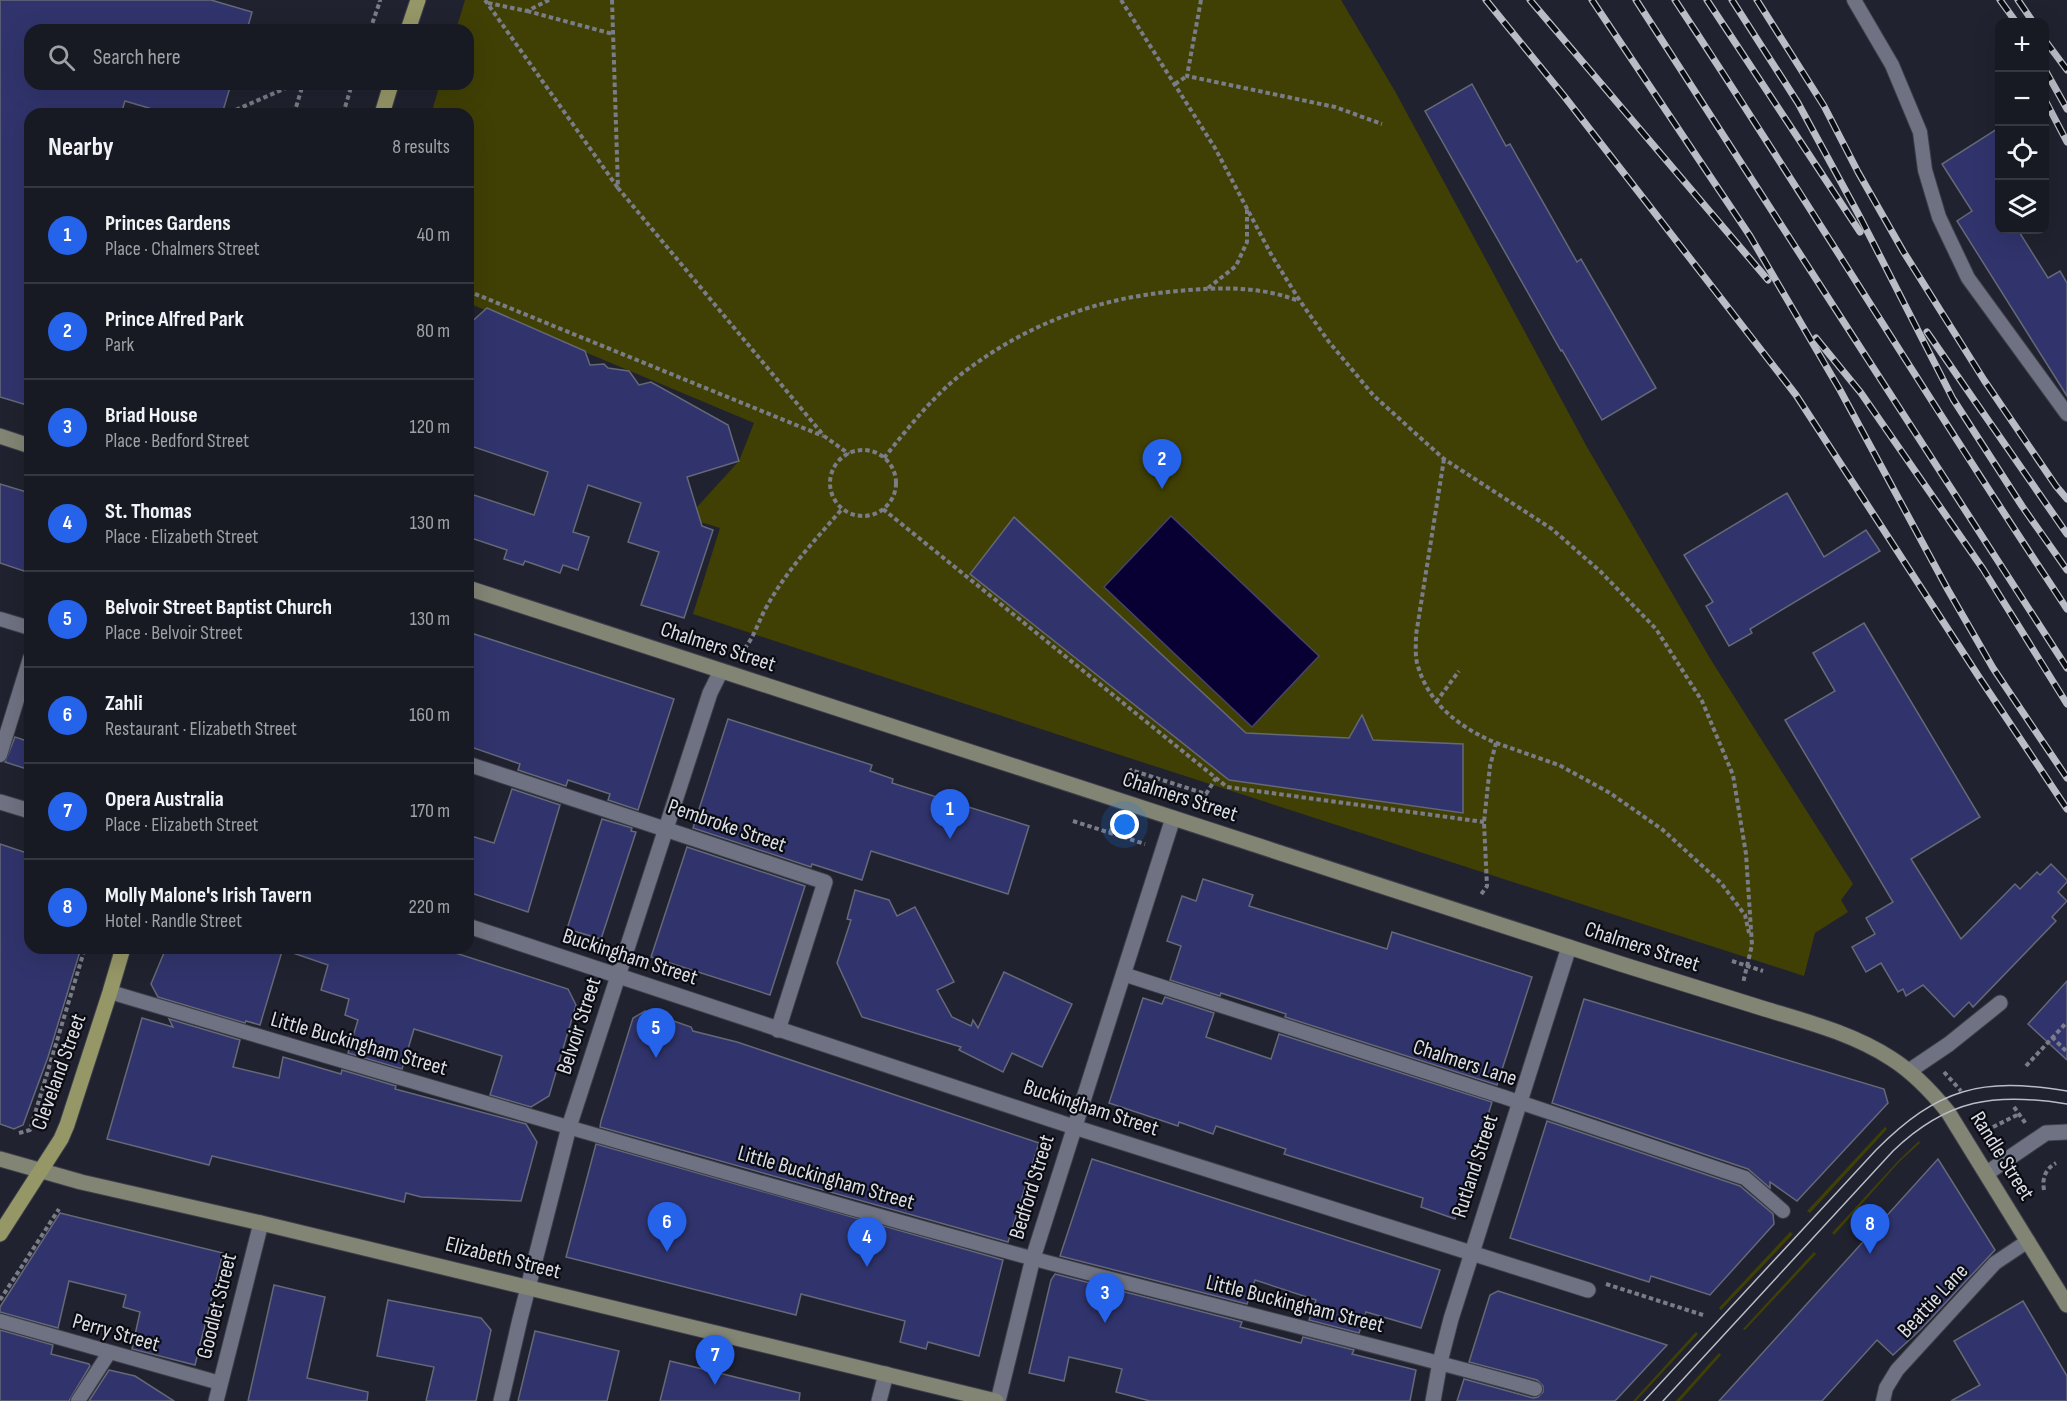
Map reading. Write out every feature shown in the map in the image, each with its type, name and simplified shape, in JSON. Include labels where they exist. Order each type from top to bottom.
[{"type":"main road","points":[[410,24],[418,0]]},
{"type":"main road","points":[[384,108],[389,90]]},
{"type":"main road","points":[[0,436],[24,444]]},
{"type":"main road","name":"Chalmers Street","points":[[474,590],[1467,914],[1824,1027],[1878,1050]]},
{"type":"main road","name":"Cleveland Street","points":[[0,1234],[61,1139],[121,954]]},
{"type":"main road","name":"Randle Street","points":[[1878,1050],[1909,1071],[1927,1087],[1948,1112],[2067,1305]]},
{"type":"main road","name":"Elizabeth Street","points":[[0,1159],[40,1171],[997,1401]]},
{"type":"street","name":"Belvoir Street","points":[[501,1401],[569,1127],[710,693],[721,671]]},
{"type":"street","name":"Pembroke Street","points":[[474,766],[825,882],[778,1030]]},
{"type":"street","points":[[0,801],[24,809]]},
{"type":"street","name":"Bedford Street","points":[[997,1401],[1033,1258],[1173,818]]},
{"type":"street","name":"Buckingham Street","points":[[474,928],[1074,1127],[1588,1290]]},
{"type":"street","name":"Rutland Street","points":[[1433,1401],[1451,1319],[1569,947]]},
{"type":"street","points":[[1909,1071],[1949,1044],[2000,1002]]},
{"type":"street","points":[[1987,1173],[2046,1133],[2067,1132]]},
{"type":"street","name":"Goodlet Street","points":[[216,1401],[261,1223]]},
{"type":"street","points":[[879,1401],[885,1374]]},
{"type":"lane","points":[[1854,0],[1892,65],[1920,132],[1925,170],[1940,217],[1968,278],[2067,414]]},
{"type":"lane","points":[[0,619],[24,626]]},
{"type":"lane","points":[[0,755],[24,677]]},
{"type":"lane","name":"Chalmers Lane","points":[[1123,974],[1520,1102],[1745,1178],[1783,1211]]},
{"type":"lane","name":"Little Buckingham Street","points":[[110,992],[569,1127],[1033,1258],[1440,1362],[1535,1389]]},
{"type":"lane","name":"Beattie Lane","points":[[1883,1401],[1886,1388],[1897,1370],[1995,1263],[2028,1241]]},
{"type":"lane","name":"Perry Street","points":[[0,1322],[220,1383]]},
{"type":"lane","points":[[78,1401],[109,1353]]},
{"type":"path","points":[[372,24],[380,0]]},
{"type":"path","points":[[527,11],[549,0]]},
{"type":"path","points":[[612,0],[618,188]]},
{"type":"path","points":[[1121,0],[1215,148],[1300,301],[1329,342],[1374,396],[1444,459],[1552,529],[1601,572],[1656,629],[1702,701],[1733,775],[1746,854],[1752,945],[1744,981]]},
{"type":"path","points":[[1187,76],[1201,0]]},
{"type":"path","points":[[486,2],[613,34]]},
{"type":"path","points":[[486,2],[618,188],[824,436]]},
{"type":"path","points":[[1175,84],[1187,76],[1335,107],[1382,124]]},
{"type":"path","points":[[240,108],[281,90]]},
{"type":"path","points":[[296,108],[301,90]]},
{"type":"path","points":[[345,108],[350,90]]},
{"type":"path","points":[[1207,288],[1236,266],[1247,242],[1247,209]]},
{"type":"path","points":[[884,458],[919,415],[964,373],[1018,338],[1051,321],[1114,300],[1150,293],[1207,288],[1255,289],[1281,294],[1300,301]]},
{"type":"path","points":[[474,293],[824,436],[849,454]]},
{"type":"path","points":[[858,451],[869,451],[884,458],[893,470],[896,480],[891,501],[874,515],[851,514],[842,509],[831,490],[830,478],[834,468],[849,454],[858,451]]},
{"type":"path","points":[[1444,459],[1416,635],[1417,661],[1424,681],[1436,702],[1449,716],[1472,733],[1559,765],[1610,794],[1663,830],[1721,883],[1745,915],[1752,945]]},
{"type":"path","points":[[721,671],[749,645],[767,606],[796,562],[842,509]]},
{"type":"path","points":[[883,509],[1227,787],[1484,822]]},
{"type":"path","points":[[1436,702],[1458,671]]},
{"type":"path","points":[[1467,914],[1487,886],[1484,822],[1490,766],[1496,743]]},
{"type":"path","points":[[1131,771],[1206,794],[1216,778]]},
{"type":"path","points":[[1073,821],[1147,845]]},
{"type":"path","points":[[19,1133],[30,1130],[83,954]]},
{"type":"path","points":[[1732,961],[1763,971]]},
{"type":"path","points":[[2026,1066],[2067,1022]]},
{"type":"path","points":[[2052,1037],[2067,1050]]},
{"type":"path","points":[[2014,1107],[2027,1126]]},
{"type":"path","points":[[1993,1127],[2019,1114]]},
{"type":"path","points":[[2044,1190],[2045,1175],[2056,1163]]},
{"type":"path","points":[[0,1300],[58,1209]]},
{"type":"path","points":[[1588,1290],[1607,1284],[1703,1315]]},
{"type":"shaded area","points":[[465,0],[1341,0],[1396,93],[1587,447],[1711,660],[1853,884],[1841,900],[1848,912],[1815,933],[1804,976],[693,614],[720,528],[687,518],[739,461],[754,423],[474,306],[474,108],[433,108],[438,90],[474,90],[474,24],[458,24]]},
{"type":"shaded area","points":[[1171,516],[1319,656],[1252,727],[1104,587]]},
{"type":"shaded area","points":[[1885,1127],[1887,1129],[1810,1213],[1807,1211]]},
{"type":"shaded area","points":[[1919,1141],[1920,1143],[1900,1161],[1834,1235],[1832,1233],[1899,1160]]},
{"type":"shaded area","points":[[1790,1232],[1793,1234],[1721,1310],[1719,1308]]},
{"type":"shaded area","points":[[1814,1252],[1816,1254],[1745,1330],[1743,1329]]},
{"type":"shaded area","points":[[1696,1332],[1698,1334],[1636,1401],[1633,1401]]},
{"type":"shaded area","points":[[1719,1353],[1721,1355],[1680,1401],[1676,1401]]},
{"type":"building","points":[[0,0],[211,0],[252,12],[249,24],[24,24],[24,90],[229,90],[224,108],[149,108],[125,101],[123,108],[24,108],[24,404],[0,397]]},
{"type":"building","points":[[1472,84],[1506,146],[1510,144],[1577,262],[1581,259],[1656,388],[1602,420],[1425,111]]},
{"type":"building","points":[[1995,130],[1995,234],[2020,234],[2048,278],[2060,271],[2067,283],[2067,396],[1957,221],[1972,211],[1942,164]]},
{"type":"building","points":[[487,308],[585,351],[590,365],[604,364],[608,368],[629,371],[639,385],[651,382],[728,425],[739,461],[687,477],[702,526],[713,530],[684,618],[641,605],[659,552],[628,542],[641,503],[588,485],[573,532],[589,537],[578,570],[563,565],[560,573],[525,561],[523,565],[504,559],[507,550],[474,539],[474,495],[534,515],[548,472],[474,447],[474,320]]},
{"type":"building","points":[[0,484],[24,491],[24,571],[0,563]]},
{"type":"building","points":[[1787,493],[1824,557],[1866,530],[1880,551],[1750,629],[1752,633],[1729,646],[1706,606],[1713,602],[1684,555]]},
{"type":"building","points":[[1014,517],[1246,733],[1349,738],[1362,715],[1373,740],[1463,744],[1463,813],[1229,780],[970,574]]},
{"type":"building","points":[[1864,623],[1980,817],[1911,859],[1961,939],[2015,884],[2020,889],[2037,872],[2040,875],[2051,864],[2067,880],[2058,892],[2067,901],[2052,917],[2056,921],[1973,1007],[1969,1002],[1954,1017],[1923,985],[1906,996],[1903,989],[1898,992],[1881,963],[1866,972],[1852,947],[1875,934],[1866,918],[1893,902],[1785,720],[1835,691],[1813,653]]},
{"type":"building","points":[[474,634],[674,699],[638,810],[608,800],[610,794],[568,780],[566,786],[518,770],[520,764],[474,748]]},
{"type":"building","points":[[728,719],[872,765],[870,771],[893,779],[892,783],[1029,826],[1008,894],[871,851],[862,880],[812,864],[811,867],[693,828]]},
{"type":"building","points":[[15,737],[24,740],[24,768],[5,762]]},
{"type":"building","points":[[512,789],[560,805],[528,912],[474,894],[474,837],[494,843]]},
{"type":"building","points":[[602,819],[632,828],[631,831],[636,832],[601,939],[567,929]]},
{"type":"building","points":[[0,844],[24,852],[24,954],[79,954],[48,1057],[23,1125],[14,1129],[0,1124]]},
{"type":"building","points":[[687,847],[805,886],[770,995],[651,957]]},
{"type":"building","points":[[1203,879],[1253,895],[1249,906],[1387,949],[1392,932],[1532,977],[1497,1085],[1285,1017],[1286,1014],[1221,993],[1220,996],[1170,980],[1181,946],[1167,941],[1182,896],[1196,901]]},
{"type":"building","points":[[855,890],[889,900],[897,916],[915,907],[954,982],[937,990],[952,1017],[971,1026],[973,1020],[978,1028],[1004,972],[1072,1004],[1042,1067],[1012,1053],[1003,1072],[959,1050],[961,1047],[862,1017],[837,963],[851,920],[847,919]]},
{"type":"building","points":[[164,954],[281,954],[260,1025],[246,1021],[245,1023],[158,997],[151,984]]},
{"type":"building","points":[[296,954],[459,954],[568,989],[576,1005],[549,1096],[531,1107],[490,1095],[502,1056],[414,1029],[402,1069],[348,1053],[358,1020],[345,1015],[349,999],[321,990],[328,965]]},
{"type":"building","points":[[2067,981],[2067,1060],[2028,1024]]},
{"type":"building","points":[[1165,997],[1214,1013],[1206,1037],[1271,1059],[1279,1034],[1492,1102],[1455,1219],[1421,1207],[1423,1198],[1284,1154],[1286,1149],[1216,1126],[1213,1134],[1179,1122],[1178,1126],[1109,1103],[1143,998],[1162,1004]]},
{"type":"building","points":[[1584,999],[1884,1089],[1888,1103],[1797,1201],[1770,1182],[1770,1188],[1748,1169],[1552,1103]]},
{"type":"building","points":[[645,1011],[691,1027],[693,1031],[737,1042],[1039,1143],[1008,1242],[600,1127],[633,1018]]},
{"type":"building","points":[[142,1018],[173,1027],[169,1019],[240,1040],[233,1067],[279,1078],[283,1057],[341,1074],[342,1070],[396,1086],[395,1089],[526,1124],[537,1142],[521,1201],[421,1197],[406,1193],[404,1202],[212,1156],[209,1165],[107,1139]]},
{"type":"building","points":[[1547,1121],[1740,1186],[1773,1214],[1774,1224],[1710,1295],[1651,1276],[1649,1282],[1510,1238]]},
{"type":"building","points":[[596,1144],[1003,1260],[979,1356],[928,1342],[926,1349],[900,1342],[905,1321],[801,1294],[796,1315],[566,1257]]},
{"type":"building","points":[[1092,1159],[1440,1270],[1421,1328],[1366,1312],[1359,1333],[1309,1320],[1316,1300],[1255,1280],[1247,1304],[1060,1256]]},
{"type":"building","points":[[1938,1159],[1995,1250],[1920,1330],[1893,1355],[1877,1340],[1822,1401],[1719,1401]]},
{"type":"building","points":[[60,1213],[223,1253],[195,1365],[132,1349],[140,1312],[123,1307],[126,1295],[69,1281],[58,1328],[0,1312],[0,1307]]},
{"type":"building","points":[[1055,1274],[1242,1322],[1240,1327],[1301,1343],[1303,1337],[1354,1350],[1352,1354],[1416,1370],[1410,1401],[1150,1401],[1116,1392],[1122,1369],[1069,1357],[1064,1381],[1029,1373],[1051,1280]]},
{"type":"building","points":[[274,1285],[325,1297],[307,1378],[368,1392],[367,1401],[248,1401]]},
{"type":"building","points":[[1498,1291],[1667,1345],[1615,1401],[1457,1401],[1464,1379],[1533,1398],[1543,1392],[1543,1386],[1537,1380],[1469,1362],[1490,1295]]},
{"type":"building","points":[[388,1300],[481,1318],[491,1330],[476,1401],[426,1401],[434,1367],[377,1356]]},
{"type":"building","points":[[2023,1301],[2067,1376],[2067,1401],[1951,1401],[1980,1385],[1954,1341]]},
{"type":"building","points":[[0,1330],[53,1345],[51,1354],[89,1364],[90,1366],[69,1401],[0,1401]]},
{"type":"building","points":[[535,1331],[619,1351],[607,1401],[518,1401]]},
{"type":"building","points":[[670,1361],[800,1393],[799,1401],[660,1401]]},
{"type":"building","points":[[109,1370],[135,1376],[174,1401],[89,1401]]},
{"type":"tram line","points":[[1644,1401],[1898,1129],[1941,1100],[1985,1087],[2037,1087],[2067,1091]]},
{"type":"tram line","points":[[1663,1401],[1893,1151],[1913,1134],[1933,1120],[1953,1110],[1973,1104],[2017,1099],[2067,1104]]},
{"type":"railway","points":[[1486,0],[1564,96],[1796,395],[2067,809]]},
{"type":"railway","points":[[1530,0],[1768,280]]},
{"type":"railway","points":[[1592,0],[1750,236],[1840,390],[1948,590],[1993,668],[2067,778]]},
{"type":"railway","points":[[1636,0],[2067,668]]},
{"type":"railway","points":[[1675,0],[2067,609]]},
{"type":"railway","points":[[1707,0],[1860,232]]},
{"type":"railway","points":[[1732,0],[1798,103],[1861,219],[1953,399],[2022,506],[2067,570]]},
{"type":"railway","points":[[1757,0],[1824,106],[1903,251],[1984,380],[2067,499]]},
{"type":"railway","points":[[2000,0],[2013,18]]},
{"type":"railway","points":[[2018,0],[2030,18]]},
{"type":"railway","points":[[2049,46],[2067,70]]},
{"type":"railway","points":[[2046,72],[2067,109]]},
{"type":"railway","points":[[2049,108],[2067,142]]},
{"type":"railway","points":[[1927,332],[2067,534]]},
{"type":"railway","points":[[1816,338],[1861,393],[1983,569],[2067,704]]},
{"type":"place","name":"Prince Alfred Park","points":[[1162,489]]},
{"type":"place","name":"Princes Gardens","points":[[950,839]]},
{"type":"place","name":"Belvoir Street Baptist Church","points":[[656,1058]]},
{"type":"place","name":"Zahli","points":[[667,1252]]},
{"type":"place","name":"Molly Malone's Irish Tavern","points":[[1870,1254]]},
{"type":"place","name":"St. Thomas","points":[[867,1267]]},
{"type":"place","name":"Briad House","points":[[1105,1323]]},
{"type":"place","name":"Opera Australia","points":[[715,1385]]}]
